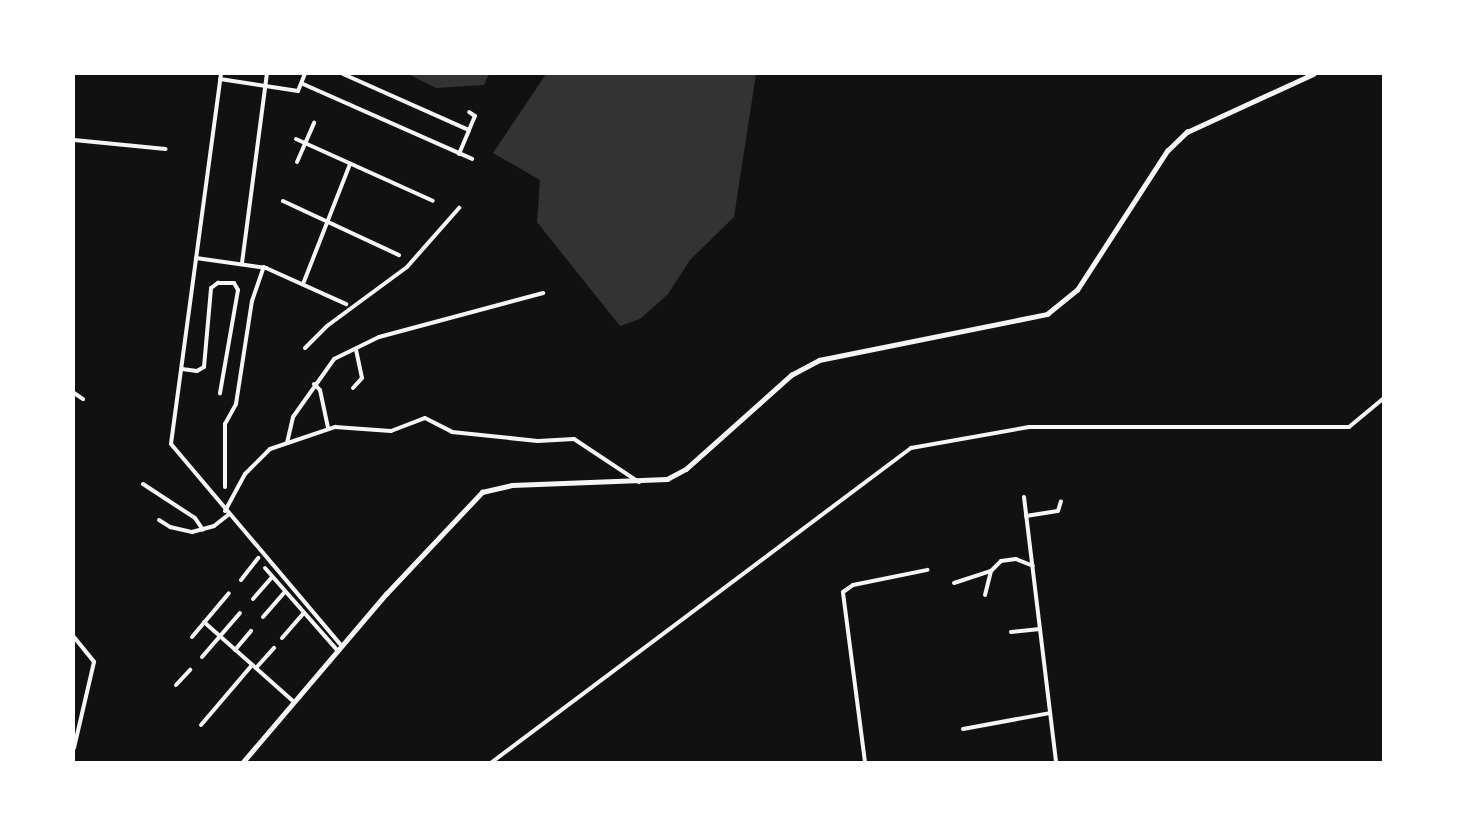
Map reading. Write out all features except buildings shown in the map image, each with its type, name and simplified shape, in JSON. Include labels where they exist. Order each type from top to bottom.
[{"type":"street","points":[[242,263],[267,74]]},
{"type":"street","points":[[305,74],[303,84],[298,91],[221,76],[171,444],[340,649]]},
{"type":"street","points":[[343,74],[469,130]]},
{"type":"street","points":[[243,762],[340,649],[482,492],[512,485],[639,483],[667,479],[686,470],[791,375],[819,360],[1035,318],[1056,309],[1077,290],[1166,154],[1186,132],[1313,74]]},
{"type":"street","points":[[303,84],[472,159]]},
{"type":"street","points":[[459,154],[475,116],[469,112]]},
{"type":"street","points":[[297,162],[314,123]]},
{"type":"street","points":[[296,139],[433,201]]},
{"type":"street","points":[[74,140],[166,149]]},
{"type":"street","points":[[303,284],[350,164]]},
{"type":"street","points":[[284,201],[399,255]]},
{"type":"street","points":[[305,348],[327,326],[407,267],[459,208]]},
{"type":"street","points":[[196,258],[264,267],[346,304]]},
{"type":"street","points":[[225,487],[225,424],[236,404],[252,301],[264,267]]},
{"type":"street","points":[[182,369],[197,371],[204,367],[211,288],[218,283],[234,283],[238,290],[220,393]]},
{"type":"street","points":[[287,443],[291,421],[331,362],[380,338],[543,293]]},
{"type":"street","points":[[352,388],[362,378],[356,349]]},
{"type":"street","points":[[314,384],[320,390],[328,429]]},
{"type":"street","points":[[74,393],[83,399]]},
{"type":"street","points":[[492,762],[904,452],[918,446],[1047,426],[1349,427],[1383,398]]},
{"type":"street","points":[[159,520],[179,531],[205,530],[214,526],[225,512],[245,474],[266,452],[287,443],[328,429],[395,430],[425,418],[452,432],[538,441],[571,438],[639,483]]},
{"type":"street","points":[[143,484],[195,518],[205,530]]},
{"type":"street","points":[[1024,497],[1056,762]]},
{"type":"street","points":[[1026,516],[1058,511],[1061,501]]},
{"type":"street","points":[[241,580],[258,558]]},
{"type":"street","points":[[985,595],[990,571],[996,563],[1008,560],[1033,566]]},
{"type":"street","points":[[265,568],[304,613],[340,649]]},
{"type":"street","points":[[865,762],[843,592],[858,584],[927,570]]},
{"type":"street","points":[[954,583],[990,571]]},
{"type":"street","points":[[252,599],[272,577]]},
{"type":"street","points":[[263,617],[285,592]]},
{"type":"street","points":[[192,637],[229,593]]},
{"type":"street","points":[[202,657],[240,613]]},
{"type":"street","points":[[282,638],[304,613]]},
{"type":"street","points":[[204,622],[295,702]]},
{"type":"street","points":[[1011,632],[1040,629]]},
{"type":"street","points":[[235,650],[251,631]]},
{"type":"street","points":[[74,637],[93,662],[74,748]]},
{"type":"street","points":[[201,725],[254,666],[274,648]]},
{"type":"street","points":[[176,685],[190,670]]},
{"type":"street","points":[[963,729],[1050,713]]},
{"type":"shaded area","points":[[408,74],[489,74],[484,85],[436,88]]},
{"type":"shaded area","points":[[546,74],[756,74],[734,217],[690,260],[668,294],[640,319],[620,326],[537,222],[540,180],[493,153]]}]
